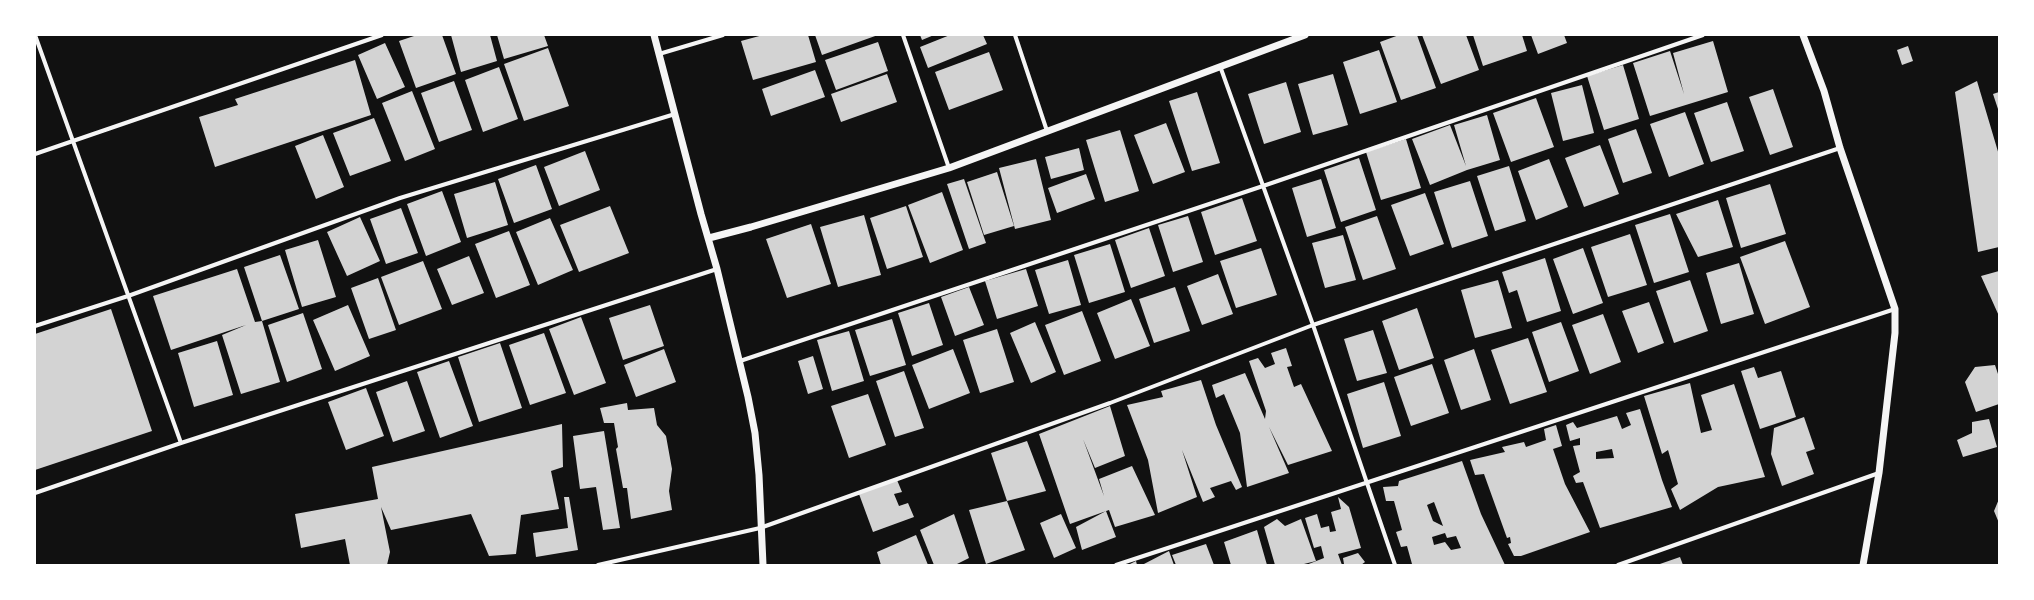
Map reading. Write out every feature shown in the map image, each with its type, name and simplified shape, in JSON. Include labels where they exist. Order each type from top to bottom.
[{"type":"street","points":[[35,35],[181,443]]},
{"type":"street","points":[[35,154],[382,35]]},
{"type":"street","points":[[654,35],[717,269],[740,361],[755,433],[759,475],[760,528],[763,565]]},
{"type":"street","points":[[660,54],[723,35]]},
{"type":"street","points":[[903,35],[949,168]]},
{"type":"street","points":[[1015,35],[1047,131]]},
{"type":"street","points":[[709,238],[751,228],[949,168],[1305,35]]},
{"type":"street","points":[[740,361],[1263,186],[1703,35]]},
{"type":"street","points":[[1803,35],[1824,91],[1840,148],[1895,309],[1895,333],[1879,473],[1863,565]]},
{"type":"street","points":[[1220,66],[1313,325],[1395,565]]},
{"type":"street","points":[[35,326],[128,296],[400,198],[675,114]]},
{"type":"street","points":[[598,565],[760,528],[1110,403],[1313,325],[1840,148]]},
{"type":"street","points":[[35,493],[181,443],[717,269]]},
{"type":"street","points":[[1116,565],[1895,309]]},
{"type":"street","points":[[1618,565],[1879,473]]},
{"type":"building","points":[[417,35],[442,35],[456,74],[416,88],[399,41]]},
{"type":"building","points":[[451,35],[490,35],[497,61],[461,72]]},
{"type":"building","points":[[497,35],[544,35],[548,46],[504,59]]},
{"type":"building","points":[[763,35],[808,35],[816,62],[753,80],[741,41]]},
{"type":"building","points":[[815,35],[878,35],[822,55]]},
{"type":"building","points":[[920,35],[934,35],[922,40]]},
{"type":"building","points":[[950,35],[983,35],[987,44],[928,68],[920,47]]},
{"type":"building","points":[[1399,35],[1417,35],[1436,88],[1401,100],[1380,42]]},
{"type":"building","points":[[1422,35],[1466,35],[1479,70],[1441,84]]},
{"type":"building","points":[[1473,35],[1522,35],[1527,51],[1483,66]]},
{"type":"building","points":[[1531,35],[1564,35],[1567,43],[1538,54]]},
{"type":"building","points":[[1713,41],[1728,92],[1650,116],[1633,63],[1670,51],[1684,94],[1673,53]]},
{"type":"building","points":[[878,42],[888,71],[836,90],[825,60]]},
{"type":"building","points":[[385,43],[405,87],[377,99],[358,55]]},
{"type":"building","points":[[1908,46],[1913,61],[1902,65],[1897,50]]},
{"type":"building","points":[[548,48],[569,106],[524,121],[504,64]]},
{"type":"building","points":[[1379,50],[1397,102],[1360,114],[1343,62]]},
{"type":"building","points":[[989,52],[1003,90],[949,110],[935,72]]},
{"type":"building","points":[[355,60],[371,115],[215,167],[199,117],[238,105],[235,99]]},
{"type":"building","points":[[1623,65],[1639,119],[1604,130],[1587,76]]},
{"type":"building","points":[[499,67],[518,119],[483,132],[465,80]]},
{"type":"building","points":[[815,70],[825,97],[771,116],[762,89]]},
{"type":"building","points":[[887,74],[897,102],[841,122],[831,94]]},
{"type":"building","points":[[1333,74],[1348,125],[1313,135],[1298,84]]},
{"type":"building","points":[[454,81],[472,130],[439,142],[421,93]]},
{"type":"building","points":[[1977,81],[1999,155],[1999,247],[1978,252],[1955,92]]},
{"type":"building","points":[[1286,82],[1301,132],[1264,144],[1248,94]]},
{"type":"building","points":[[1582,85],[1594,133],[1563,141],[1551,93]]},
{"type":"building","points":[[1773,89],[1793,147],[1770,155],[1749,97]]},
{"type":"building","points":[[412,91],[435,149],[405,161],[382,103]]},
{"type":"building","points":[[1197,92],[1220,163],[1192,171],[1169,101]]},
{"type":"building","points":[[1999,92],[1999,112],[1993,94]]},
{"type":"building","points":[[1536,98],[1554,147],[1511,162],[1493,113]]},
{"type":"building","points":[[1727,102],[1744,151],[1711,162],[1694,113]]},
{"type":"building","points":[[1685,112],[1704,164],[1669,177],[1650,124]]},
{"type":"building","points":[[1487,115],[1500,160],[1467,170],[1430,185],[1412,139],[1450,125],[1466,166],[1454,125]]},
{"type":"building","points":[[374,118],[391,161],[350,176],[333,133]]},
{"type":"building","points":[[1166,123],[1185,172],[1153,184],[1134,135]]},
{"type":"building","points":[[1636,129],[1652,173],[1623,183],[1608,139]]},
{"type":"building","points":[[1120,130],[1139,191],[1105,202],[1086,140]]},
{"type":"building","points":[[323,135],[344,187],[316,199],[295,146]]},
{"type":"building","points":[[1406,139],[1421,188],[1381,200],[1366,152]]},
{"type":"building","points":[[1600,145],[1619,194],[1584,207],[1565,158]]},
{"type":"building","points":[[1079,148],[1084,170],[1051,179],[1045,157]]},
{"type":"building","points":[[585,151],[600,190],[559,206],[544,167]]},
{"type":"building","points":[[1359,158],[1376,210],[1341,222],[1324,170]]},
{"type":"building","points":[[1036,159],[1051,220],[1015,229],[999,168]]},
{"type":"building","points":[[1549,159],[1568,207],[1536,220],[1518,171]]},
{"type":"building","points":[[536,165],[552,209],[514,223],[498,179]]},
{"type":"building","points":[[1509,166],[1526,221],[1495,231],[1477,176]]},
{"type":"building","points":[[997,172],[1014,226],[984,235],[967,182]]},
{"type":"building","points":[[1086,174],[1095,199],[1057,213],[1048,188]]},
{"type":"building","points":[[964,179],[986,243],[969,249],[947,184]]},
{"type":"building","points":[[1321,179],[1336,228],[1307,237],[1292,188]]},
{"type":"building","points":[[1470,181],[1488,236],[1452,248],[1434,192]]},
{"type":"building","points":[[495,182],[508,225],[467,238],[454,194]]},
{"type":"building","points":[[1770,184],[1786,234],[1741,248],[1726,198]]},
{"type":"building","points":[[442,191],[461,242],[426,256],[407,204]]},
{"type":"building","points":[[942,192],[963,250],[930,263],[908,205]]},
{"type":"building","points":[[1425,193],[1444,244],[1410,256],[1391,205]]},
{"type":"building","points":[[1242,198],[1257,241],[1215,255],[1201,212]]},
{"type":"building","points":[[1718,200],[1733,247],[1698,257],[1676,214]]},
{"type":"building","points":[[610,206],[629,253],[579,272],[560,225]]},
{"type":"building","points":[[906,206],[923,257],[887,269],[870,218]]},
{"type":"building","points":[[401,208],[418,253],[386,264],[370,219]]},
{"type":"building","points":[[1670,214],[1689,272],[1654,283],[1635,225]]},
{"type":"building","points":[[864,215],[881,275],[838,287],[820,227]]},
{"type":"building","points":[[1188,216],[1203,262],[1173,272],[1158,225]]},
{"type":"building","points":[[1377,216],[1396,269],[1363,280],[1345,227]]},
{"type":"building","points":[[360,217],[380,261],[347,276],[327,232]]},
{"type":"building","points":[[550,218],[573,270],[538,285],[516,232]]},
{"type":"building","points":[[811,224],[831,284],[787,298],[766,239]]},
{"type":"building","points":[[1149,228],[1165,276],[1131,288],[1115,240]]},
{"type":"building","points":[[509,231],[530,285],[496,298],[475,244]]},
{"type":"building","points":[[1630,234],[1647,285],[1608,297],[1591,247]]},
{"type":"building","points":[[1343,235],[1356,280],[1325,288],[1312,243]]},
{"type":"building","points":[[318,240],[336,297],[302,307],[285,250]]},
{"type":"building","points":[[1785,241],[1810,307],[1765,324],[1740,257]]},
{"type":"building","points":[[1110,244],[1125,292],[1089,303],[1074,255]]},
{"type":"building","points":[[1261,248],[1277,295],[1236,308],[1220,261]]},
{"type":"building","points":[[1583,248],[1603,303],[1573,314],[1553,259]]},
{"type":"building","points":[[280,255],[299,309],[262,321],[244,267]]},
{"type":"building","points":[[469,256],[484,293],[452,305],[437,269]]},
{"type":"building","points":[[1545,258],[1561,311],[1527,322],[1517,290],[1509,293],[1502,272]]},
{"type":"building","points":[[1068,260],[1081,305],[1049,314],[1035,270]]},
{"type":"building","points":[[423,261],[442,309],[399,325],[381,277]]},
{"type":"building","points":[[1739,263],[1754,314],[1721,324],[1706,273]]},
{"type":"building","points":[[237,269],[255,322],[262,321],[280,382],[241,394],[222,335],[246,325],[171,350],[153,296]]},
{"type":"building","points":[[1026,269],[1038,306],[997,319],[985,281]]},
{"type":"building","points":[[1999,271],[1999,316],[1981,276]]},
{"type":"building","points":[[1218,274],[1233,314],[1202,325],[1187,286]]},
{"type":"building","points":[[378,278],[396,330],[369,339],[351,288]]},
{"type":"building","points":[[1498,280],[1512,328],[1475,338],[1461,290]]},
{"type":"building","points":[[1690,280],[1708,331],[1674,343],[1656,291]]},
{"type":"building","points":[[969,287],[984,325],[955,336],[941,297]]},
{"type":"building","points":[[1175,287],[1190,331],[1154,343],[1139,299]]},
{"type":"building","points":[[1131,299],[1150,346],[1115,359],[1097,313]]},
{"type":"building","points":[[1649,302],[1664,343],[1638,353],[1622,311]]},
{"type":"building","points":[[929,303],[943,345],[912,356],[898,313]]},
{"type":"building","points":[[348,305],[370,356],[335,371],[313,320]]},
{"type":"building","points":[[650,305],[664,346],[623,360],[609,318]]},
{"type":"building","points":[[1417,308],[1434,358],[1399,370],[1382,321]]},
{"type":"building","points":[[111,309],[152,431],[35,470],[35,334]]},
{"type":"building","points":[[1082,311],[1101,361],[1064,375],[1045,325]]},
{"type":"building","points":[[303,313],[322,369],[287,382],[268,325]]},
{"type":"building","points":[[1603,314],[1621,362],[1590,374],[1572,325]]},
{"type":"building","points":[[581,317],[606,383],[574,395],[549,329]]},
{"type":"building","points":[[892,319],[906,365],[870,376],[855,330]]},
{"type":"building","points":[[1035,322],[1056,372],[1031,383],[1010,333]]},
{"type":"building","points":[[1561,322],[1579,371],[1549,382],[1532,332]]},
{"type":"building","points":[[997,329],[1014,382],[980,393],[963,340]]},
{"type":"building","points":[[1373,330],[1387,373],[1357,381],[1344,339]]},
{"type":"building","points":[[849,331],[864,381],[832,391],[817,340]]},
{"type":"building","points":[[544,333],[566,393],[530,405],[509,345]]},
{"type":"building","points":[[1528,338],[1547,392],[1510,404],[1491,350]]},
{"type":"building","points":[[217,341],[233,395],[194,407],[178,353]]},
{"type":"building","points":[[500,343],[522,408],[479,422],[458,357]]},
{"type":"building","points":[[1286,348],[1292,366],[1287,367],[1294,387],[1301,384],[1332,451],[1288,465],[1269,427],[1289,473],[1247,487],[1240,433],[1224,394],[1216,398],[1212,385],[1245,373],[1265,419],[1266,411],[1249,361],[1258,358],[1265,368],[1275,364],[1271,353]]},
{"type":"building","points":[[664,349],[676,382],[636,397],[624,365]]},
{"type":"building","points":[[953,349],[970,393],[929,409],[912,365]]},
{"type":"building","points":[[1474,349],[1491,400],[1461,410],[1444,360]]},
{"type":"building","points":[[813,356],[823,389],[808,394],[798,361]]},
{"type":"building","points":[[449,361],[473,426],[440,438],[417,372]]},
{"type":"building","points":[[1432,364],[1449,413],[1411,426],[1394,377]]},
{"type":"building","points":[[1995,365],[1999,374],[1999,404],[1976,412],[1965,382],[1975,367]]},
{"type":"building","points":[[1754,367],[1758,378],[1781,371],[1796,417],[1760,429],[1741,371]]},
{"type":"building","points":[[904,371],[924,428],[895,437],[876,381]]},
{"type":"building","points":[[1201,380],[1216,425],[1242,487],[1236,490],[1231,481],[1210,488],[1215,497],[1203,502],[1182,450],[1197,497],[1158,513],[1148,460],[1127,405],[1163,397],[1161,391]]},
{"type":"building","points":[[407,381],[425,431],[393,442],[376,392]]},
{"type":"building","points":[[1384,382],[1401,436],[1363,448],[1347,394]]},
{"type":"building","points":[[1690,383],[1701,433],[1712,430],[1701,395],[1734,384],[1765,477],[1718,487],[1680,510],[1671,489],[1678,484],[1668,450],[1662,454],[1644,396]]},
{"type":"building","points":[[366,388],[384,436],[346,450],[328,402]]},
{"type":"building","points":[[868,394],[886,445],[849,458],[831,406]]},
{"type":"building","points":[[627,403],[628,410],[654,408],[657,425],[666,436],[672,469],[669,491],[672,510],[631,519],[627,488],[623,488],[616,449],[618,447],[614,423],[604,423],[600,408]]},
{"type":"building","points":[[1110,406],[1125,456],[1095,468],[1083,439],[1104,496],[1099,479],[1132,466],[1155,515],[1115,527],[1109,510],[1070,524],[1039,434]]},
{"type":"building","points":[[1640,409],[1672,507],[1600,528],[1583,482],[1576,483],[1573,476],[1580,472],[1573,446],[1580,445],[1580,438],[1570,441],[1566,425],[1573,422],[1577,428],[1617,416],[1622,429],[1631,425],[1626,413]],"holes":[[[1612,449],[1614,458],[1596,459],[1596,452]]]},
{"type":"building","points":[[1804,417],[1815,449],[1806,452],[1814,474],[1782,486],[1771,454],[1774,428]]},
{"type":"building","points":[[1989,419],[1997,447],[1963,457],[1957,440],[1972,433],[1972,422]]},
{"type":"building","points":[[562,424],[563,467],[551,471],[559,509],[521,515],[516,554],[489,556],[471,514],[391,530],[381,507],[390,552],[387,565],[350,565],[345,539],[301,548],[295,514],[378,499],[372,467]]},
{"type":"building","points":[[1556,425],[1562,446],[1553,449],[1565,484],[1590,532],[1521,556],[1514,556],[1508,544],[1511,543],[1510,537],[1507,538],[1484,474],[1475,475],[1470,460],[1505,452],[1502,447],[1524,442],[1526,447],[1546,440],[1544,429]]},
{"type":"building","points":[[604,431],[620,528],[603,530],[596,487],[580,489],[573,436]]},
{"type":"building","points":[[1027,441],[1046,491],[1007,501],[991,453]]},
{"type":"building","points":[[1462,461],[1481,514],[1505,565],[1412,564],[1407,546],[1401,547],[1396,532],[1402,530],[1394,501],[1386,501],[1383,487],[1398,486],[1399,481]],"holes":[[[1434,502],[1443,526],[1433,521],[1427,505]],[[1445,533],[1447,538],[1456,536],[1461,548],[1451,550],[1445,542],[1434,545],[1432,537]]]},
{"type":"building","points":[[897,480],[902,492],[894,494],[899,506],[908,503],[914,517],[873,532],[859,494]]},
{"type":"building","points":[[564,497],[569,497],[578,550],[536,557],[533,533],[568,528]]},
{"type":"building","points":[[1338,497],[1349,507],[1361,548],[1338,554],[1342,565],[1306,565],[1324,558],[1321,546],[1314,548],[1305,518],[1317,514],[1321,528],[1329,526],[1330,532],[1336,531],[1331,512],[1341,509]]},
{"type":"building","points":[[1999,499],[1999,523],[1994,511]]},
{"type":"building","points":[[1007,501],[1025,550],[986,564],[969,510]]},
{"type":"building","points":[[1106,511],[1116,537],[1082,550],[1076,527]]},
{"type":"building","points":[[954,514],[969,558],[955,565],[934,565],[920,530]]},
{"type":"building","points":[[1061,514],[1076,548],[1054,558],[1040,523]]},
{"type":"building","points":[[1277,519],[1285,526],[1301,519],[1316,561],[1300,565],[1275,565],[1264,527]]},
{"type":"building","points":[[1257,530],[1267,565],[1231,565],[1224,542]]},
{"type":"building","points":[[916,535],[928,565],[881,565],[877,552]]},
{"type":"building","points":[[1206,544],[1214,565],[1176,565],[1172,555]]},
{"type":"building","points":[[1169,551],[1174,565],[1142,565]]},
{"type":"building","points":[[1358,553],[1365,562],[1361,565],[1342,565],[1344,564],[1343,558]]},
{"type":"building","points":[[1680,557],[1683,565],[1657,565]]},
{"type":"building","points":[[1136,561],[1137,565],[1128,565]]}]
